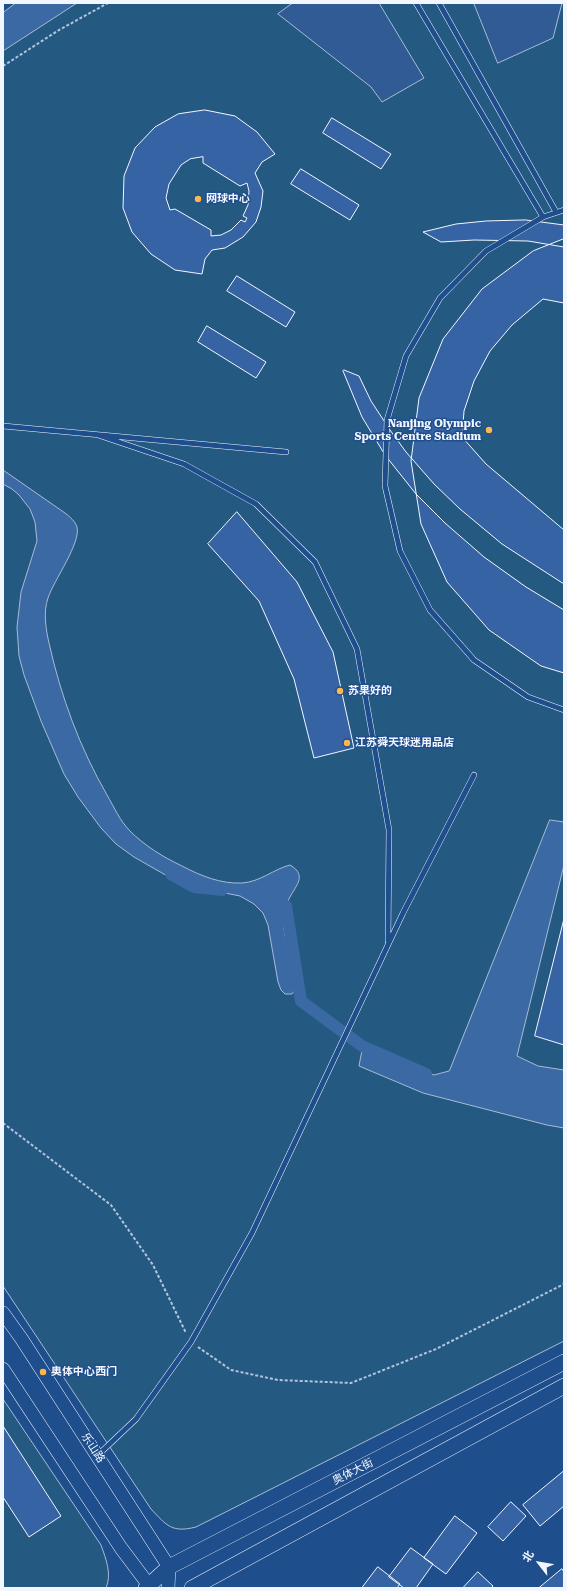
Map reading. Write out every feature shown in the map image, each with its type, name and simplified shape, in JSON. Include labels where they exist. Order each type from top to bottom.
[{"type":"main road","name":"奥体大街","points":[[148,1587],[169,1567],[564,1362]]},
{"type":"main road","points":[[192,1588],[564,1386]]},
{"type":"street","name":"乐山路","points":[[3,1313],[169,1567]]},
{"type":"street","points":[[3,1369],[148,1587]]},
{"type":"street","points":[[168,1588],[169,1567]]},
{"type":"lane","points":[[416,3],[543,217]]},
{"type":"lane","points":[[439,3],[556,212]]},
{"type":"lane","points":[[564,210],[543,217],[486,251],[440,298],[406,356],[387,420],[385,486],[400,551],[430,610],[474,660],[528,697],[564,710]]},
{"type":"lane","points":[[3,426],[286,452]]},
{"type":"lane","points":[[95,434],[184,464],[256,504],[315,562],[357,649],[389,830],[388,944]]},
{"type":"lane","points":[[97,1455],[136,1419],[191,1342],[252,1233],[403,913],[474,775]]},
{"type":"path","points":[[3,66],[59,30],[108,3]]},
{"type":"path","points":[[3,1122],[111,1205],[153,1266],[191,1342],[231,1370],[278,1380],[351,1383],[436,1349],[564,1284]]},
{"type":"shaded area","points":[[16,3],[77,3],[3,51],[3,13]]},
{"type":"shaded area","points":[[21,3],[564,3],[564,1341],[196,1527],[188,1529],[170,1527],[151,1509],[3,1286],[3,14]]},
{"type":"shaded area","points":[[293,3],[379,3],[424,78],[382,102],[371,87],[278,14]]},
{"type":"shaded area","points":[[474,3],[562,3],[553,38],[498,63]]},
{"type":"shaded area","points":[[3,470],[65,513],[74,521],[77,527],[75,542],[51,590],[46,603],[45,615],[48,638],[59,683],[72,722],[97,777],[126,827],[161,855],[196,873],[219,881],[242,883],[261,878],[278,869],[290,865],[296,869],[299,873],[299,878],[287,904],[284,925],[295,971],[295,988],[292,994],[285,994],[281,990],[278,982],[268,925],[263,913],[254,904],[240,896],[215,891],[169,877],[134,857],[116,844],[101,828],[78,797],[64,774],[41,721],[24,675],[19,656],[17,627],[21,592],[37,541],[35,522],[30,509],[19,495],[3,484]]},
{"type":"shaded area","points":[[550,820],[564,822],[564,865],[517,1056],[538,1066],[564,1070],[564,1128],[423,1093],[359,1066],[362,1050],[434,1075],[449,1071]]},
{"type":"shaded area","points":[[3,1399],[101,1545],[108,1572],[108,1583],[106,1588],[3,1588]]},
{"type":"building","points":[[205,110],[235,116],[257,132],[275,154],[262,162],[255,173],[263,191],[261,207],[256,222],[243,237],[225,248],[212,250],[205,259],[202,274],[175,270],[151,254],[132,232],[123,208],[124,176],[135,148],[155,127],[178,114]],"holes":[[[203,157],[203,163],[240,186],[247,183],[249,191],[248,205],[243,216],[247,218],[245,222],[241,220],[231,230],[221,235],[211,236],[211,230],[175,209],[170,210],[166,198],[169,184],[181,165],[190,159]]]},
{"type":"building","points":[[332,118],[391,154],[381,169],[323,133]]},
{"type":"building","points":[[301,169],[359,205],[350,220],[291,184]]},
{"type":"building","points":[[526,220],[564,225],[564,247],[528,241],[474,240],[441,242],[423,232],[456,224],[486,221]]},
{"type":"building","name":"Nanjing Olympic Sports Centre Stadium","points":[[564,239],[564,303],[543,299],[512,325],[490,351],[474,381],[464,411],[462,437],[486,464],[564,530],[564,673],[541,666],[489,630],[447,582],[421,524],[411,461],[419,398],[443,339],[482,289],[533,251]]},
{"type":"building","points":[[237,276],[295,312],[286,327],[227,291]]},
{"type":"building","points":[[207,326],[266,362],[256,378],[198,342]]},
{"type":"building","points":[[344,370],[359,376],[371,401],[390,430],[406,452],[434,484],[460,509],[502,544],[564,584],[564,610],[526,587],[484,557],[445,523],[416,494],[385,455],[362,417],[343,371]]},
{"type":"building","points":[[237,512],[297,582],[333,652],[354,748],[314,758],[294,679],[259,601],[208,544]]},
{"type":"building","points":[[564,919],[564,1045],[535,1036]]},
{"type":"building","points":[[3,1426],[61,1516],[29,1537],[3,1497]]},
{"type":"building","points":[[564,1471],[564,1506],[540,1526],[523,1505]]},
{"type":"building","points":[[511,1502],[526,1516],[503,1541],[488,1527]]},
{"type":"building","points":[[455,1516],[477,1533],[446,1574],[424,1558]]},
{"type":"building","points":[[411,1548],[433,1564],[416,1588],[404,1588],[389,1577]]},
{"type":"building","points":[[378,1567],[400,1584],[397,1588],[362,1588]]},
{"type":"building","points":[[562,1569],[564,1572],[564,1588],[539,1588]]},
{"type":"building","points":[[478,1572],[493,1586],[491,1588],[463,1588]]},
{"type":"waterway","points":[[171,874],[194,887],[222,890]]},
{"type":"waterway","points":[[271,901],[286,906],[301,1001],[362,1046],[426,1074]]},
{"type":"place","name":"网球中心","points":[[198,199]]},
{"type":"place","name":"Nanjing Olympic Sports Centre Stadium","points":[[489,430]]},
{"type":"place","name":"苏果好的","points":[[340,691]]},
{"type":"place","name":"江苏舜天球迷用品店","points":[[347,743]]},
{"type":"place","name":"奥体中心西门","points":[[43,1372]]}]
